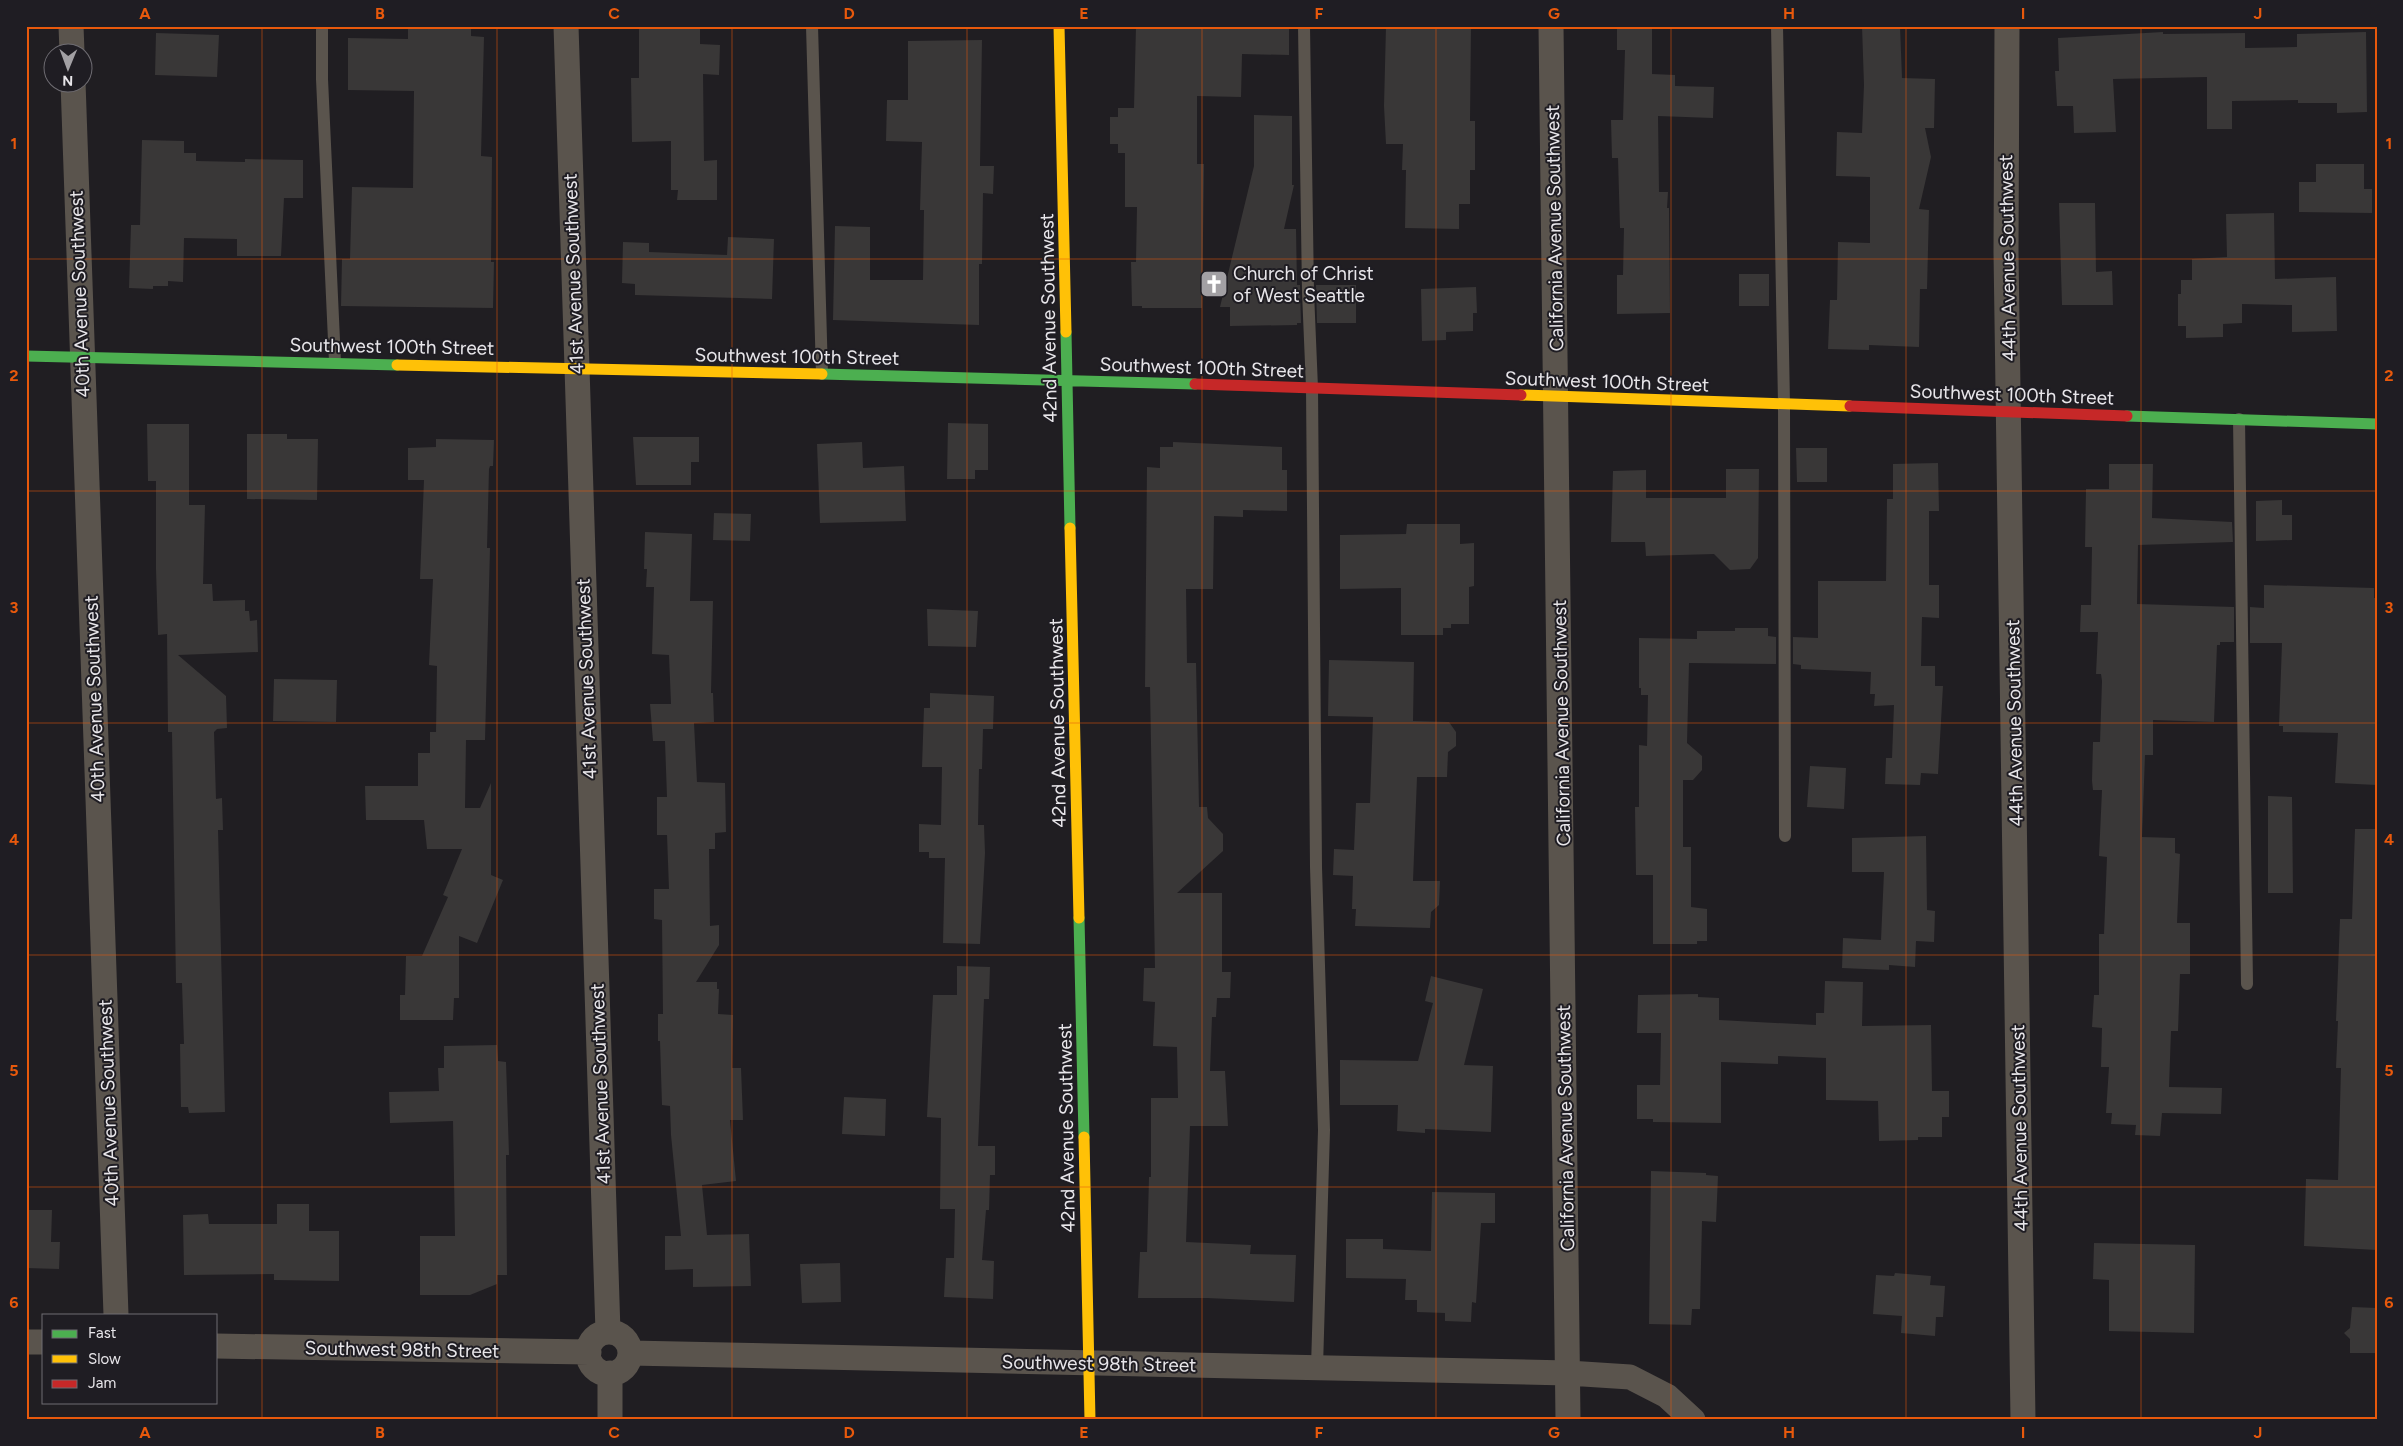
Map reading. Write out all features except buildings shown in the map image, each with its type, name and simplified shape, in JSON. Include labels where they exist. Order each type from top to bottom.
[{"type":"street","points":[[71,26],[72,42]]},
{"type":"street","name":"41st Avenue Southwest","points":[[566,26],[608,1332]]},
{"type":"street","name":"42nd Avenue Southwest","points":[[1059,26],[1090,1420]]},
{"type":"street","name":"California Avenue Southwest","points":[[1551,26],[1568,1420]]},
{"type":"street","name":"44th Avenue Southwest","points":[[2007,26],[2006,252],[2024,1420]]},
{"type":"street","name":"40th Avenue Southwest","points":[[73,92],[81,356],[116,1314]]},
{"type":"street","name":"Southwest 100th Street","points":[[26,356],[1067,380],[2377,424]]},
{"type":"street","points":[[608,1332],[622,1336],[627,1342],[630,1353],[628,1363],[623,1368],[610,1373],[599,1371],[594,1367],[588,1352],[591,1342],[595,1337],[608,1332]]},
{"type":"street","points":[[26,1342],[42,1342]]},
{"type":"street","name":"Southwest 98th Street","points":[[218,1346],[588,1352]]},
{"type":"street","name":"Southwest 98th Street","points":[[630,1353],[1568,1373],[1630,1377],[1667,1396],[1692,1420]]},
{"type":"street","points":[[610,1373],[610,1420]]},
{"type":"lane","points":[[322,26],[322,79],[335,362]]},
{"type":"lane","points":[[812,26],[822,374]]},
{"type":"lane","points":[[1304,26],[1308,292],[1312,388],[1316,867],[1324,1130],[1317,1367]]},
{"type":"lane","points":[[1777,26],[1784,404],[1786,836]]},
{"type":"lane","points":[[2239,420],[2247,984]]},
{"type":"traffic: fast","points":[[1066,332],[1070,528]]},
{"type":"traffic: fast","points":[[26,356],[397,365]]},
{"type":"traffic: fast","points":[[822,374],[1195,384]]},
{"type":"traffic: fast","points":[[2127,416],[2377,424]]},
{"type":"traffic: fast","points":[[1079,918],[1084,1137]]},
{"type":"traffic: slow","points":[[1059,26],[1066,332]]},
{"type":"traffic: slow","points":[[397,365],[822,374]]},
{"type":"traffic: slow","points":[[1521,395],[1850,406]]},
{"type":"traffic: slow","points":[[1070,528],[1079,918]]},
{"type":"traffic: slow","points":[[1084,1137],[1090,1420]]},
{"type":"traffic: jam","points":[[1195,384],[1521,395]]},
{"type":"traffic: jam","points":[[1850,406],[2127,416]]},
{"type":"place","name":"Church of Christ of West Seattle","points":[[1214,284]]}]
